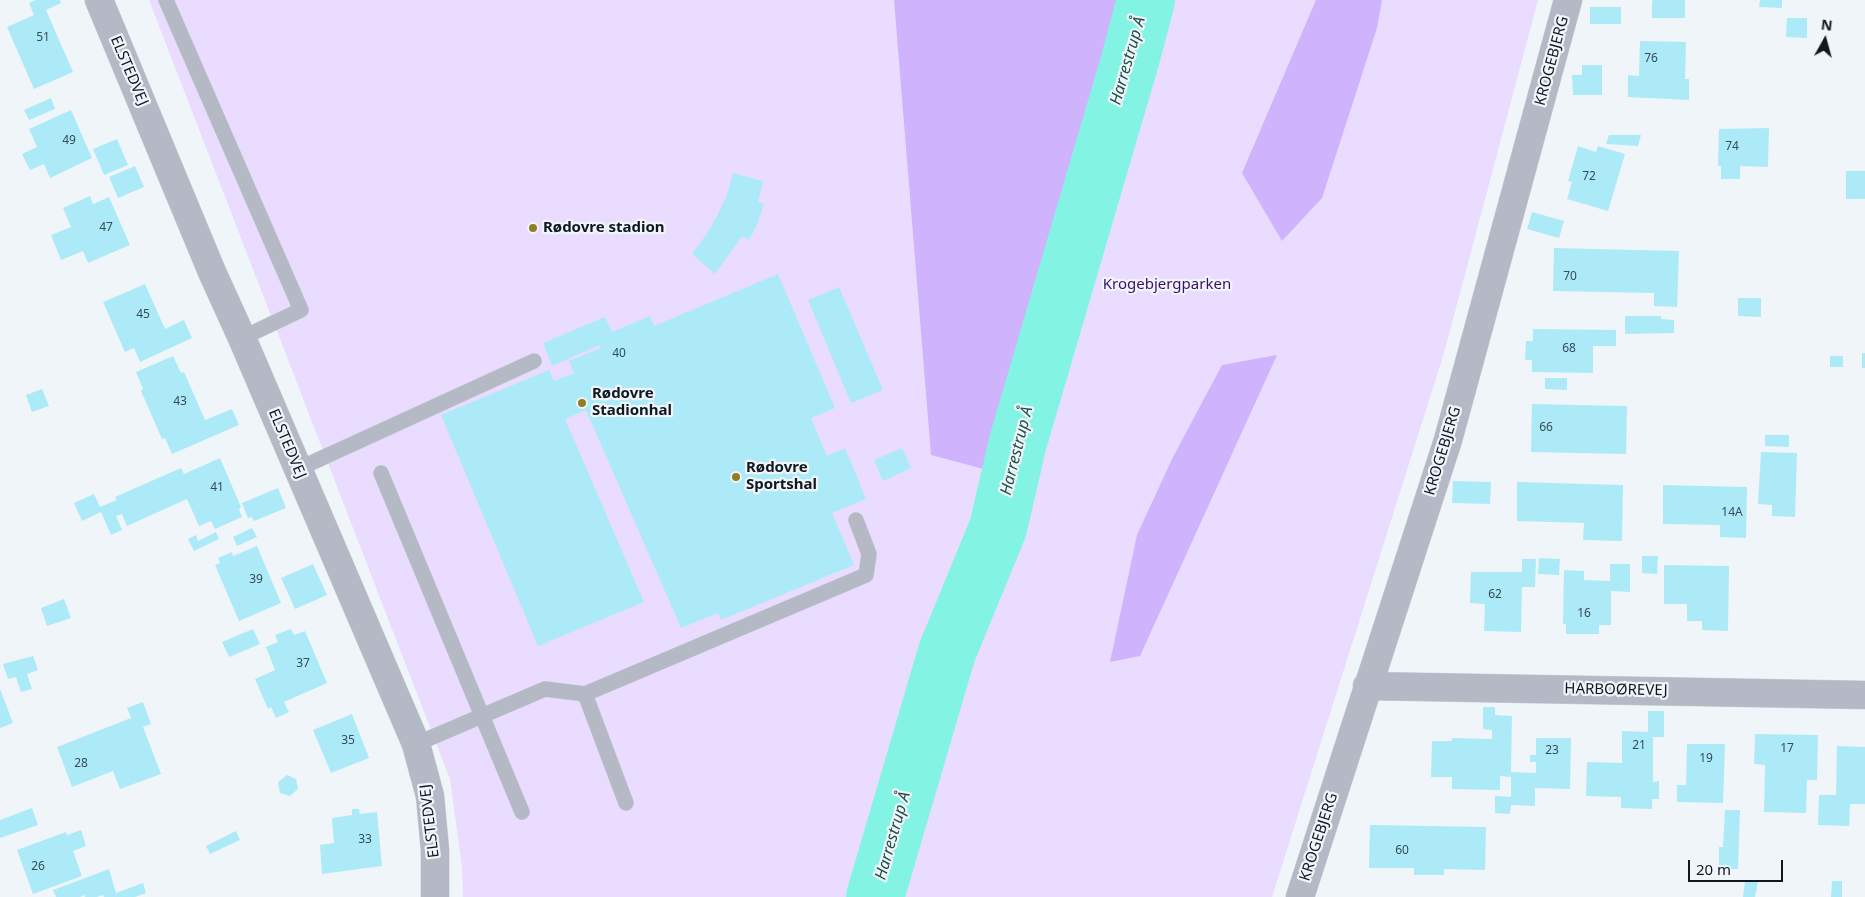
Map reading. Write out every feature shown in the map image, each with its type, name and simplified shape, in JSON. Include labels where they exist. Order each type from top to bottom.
[{"type":"street","name":"ELSTEDVEJ","points":[[99,0],[212,272],[416,744],[430,796],[435,850],[435,897]]},
{"type":"street","name":"KROGEBJERG","points":[[1300,897],[1448,440],[1568,0]]},
{"type":"street","name":"HARBOØREVEJ","points":[[1367,686],[1865,695]]},
{"type":"lane","points":[[166,0],[301,310],[242,338]]},
{"type":"lane","points":[[298,469],[534,361]]},
{"type":"lane","points":[[381,473],[522,812]]},
{"type":"lane","points":[[416,744],[545,689],[585,694],[866,576],[870,554],[856,520]]},
{"type":"lane","points":[[585,694],[626,803]]},
{"type":"green space","name":"Krogebjergparken","points":[[149,0],[1538,0],[1444,353],[1272,897],[463,897],[462,867],[450,779]]},
{"type":"shaded area","points":[[894,0],[1125,0],[995,472],[931,455]]},
{"type":"shaded area","points":[[1316,0],[1382,0],[1377,28],[1322,198],[1282,241],[1242,173]]},
{"type":"shaded area","points":[[1277,355],[1140,656],[1110,662],[1137,535],[1172,459],[1222,365]]},
{"type":"building","points":[[36,0],[60,0],[61,3],[46,10],[73,72],[34,89],[7,27],[34,15],[29,3]]},
{"type":"building","points":[[1685,0],[1685,18],[1652,18],[1652,1]]},
{"type":"building","points":[[1760,0],[1782,0],[1782,8],[1759,7]]},
{"type":"building","points":[[1590,7],[1621,7],[1621,24],[1590,24]]},
{"type":"building","points":[[1787,18],[1807,18],[1807,38],[1786,37]]},
{"type":"building","points":[[1640,41],[1686,42],[1685,79],[1689,79],[1689,100],[1628,97],[1628,75],[1639,76]]},
{"type":"building","points":[[1582,65],[1602,65],[1602,95],[1573,95],[1572,75],[1582,75]]},
{"type":"building","points":[[51,98],[55,109],[29,120],[24,110]]},
{"type":"building","points":[[71,110],[92,158],[50,178],[44,164],[30,170],[22,154],[37,147],[29,129]]},
{"type":"building","points":[[1769,128],[1768,167],[1740,166],[1740,179],[1721,179],[1721,166],[1718,166],[1719,129]]},
{"type":"building","points":[[1609,135],[1641,135],[1638,146],[1606,144]]},
{"type":"building","points":[[117,139],[128,165],[104,175],[93,149]]},
{"type":"building","points":[[1578,146],[1596,152],[1598,146],[1625,154],[1608,211],[1567,199],[1572,182],[1568,181]]},
{"type":"building","points":[[135,166],[144,187],[118,198],[109,177]]},
{"type":"building","points":[[1846,171],[1865,171],[1865,199],[1846,199]]},
{"type":"building","points":[[733,173],[763,181],[758,202],[764,204],[749,240],[742,236],[715,274],[692,254],[717,216],[727,195]]},
{"type":"building","points":[[90,196],[93,204],[109,197],[130,245],[88,263],[83,251],[61,260],[51,235],[71,227],[63,208]]},
{"type":"building","points":[[1532,212],[1564,221],[1559,238],[1527,229]]},
{"type":"building","points":[[1554,248],[1679,251],[1677,307],[1654,306],[1654,293],[1553,291]]},
{"type":"building","name":"Rødovre Sportshal","points":[[778,274],[835,408],[811,418],[827,456],[845,448],[866,499],[832,513],[854,565],[721,620],[718,613],[681,628],[586,410],[565,419],[644,602],[538,646],[441,415],[549,370],[554,381],[574,373],[569,361],[601,348],[600,345],[552,366],[543,343],[605,317],[612,332],[650,316],[654,326]]},
{"type":"building","points":[[145,284],[165,329],[184,320],[192,338],[140,362],[134,348],[125,352],[103,302]]},
{"type":"building","points":[[839,287],[883,390],[851,403],[808,300]]},
{"type":"building","points":[[1738,298],[1761,298],[1761,317],[1738,316]]},
{"type":"building","points":[[1625,316],[1661,316],[1661,319],[1674,320],[1674,333],[1625,334]]},
{"type":"building","points":[[1533,329],[1616,330],[1616,346],[1593,346],[1593,373],[1532,372],[1532,360],[1525,360],[1526,341],[1533,341]]},
{"type":"building","points":[[1862,353],[1865,353],[1865,368],[1862,368]]},
{"type":"building","points":[[173,356],[181,373],[184,372],[205,420],[232,409],[239,425],[172,454],[165,438],[162,439],[141,391],[143,389],[136,372]]},
{"type":"building","points":[[1830,356],[1843,356],[1843,367],[1830,367]]},
{"type":"building","points":[[1545,378],[1567,378],[1567,390],[1545,389]]},
{"type":"building","points":[[42,389],[49,406],[32,412],[26,395]]},
{"type":"building","points":[[1532,404],[1627,406],[1626,454],[1531,452]]},
{"type":"building","points":[[1765,435],[1789,435],[1789,447],[1765,446]]},
{"type":"building","points":[[902,448],[911,468],[883,481],[874,460]]},
{"type":"building","points":[[1761,452],[1797,453],[1795,517],[1772,516],[1772,505],[1758,504]]},
{"type":"building","points":[[220,458],[241,507],[239,509],[242,517],[215,529],[211,521],[199,526],[187,499],[127,526],[122,514],[116,516],[122,530],[111,535],[101,512],[82,521],[74,503],[94,494],[100,507],[117,500],[115,497],[181,468],[184,474]]},
{"type":"building","points":[[1453,481],[1491,482],[1490,504],[1452,503]]},
{"type":"building","points":[[1517,482],[1623,485],[1622,541],[1583,540],[1584,523],[1517,521]]},
{"type":"building","points":[[1663,485],[1747,487],[1746,538],[1720,537],[1720,525],[1663,524]]},
{"type":"building","points":[[278,488],[286,508],[254,521],[252,517],[248,518],[242,503]]},
{"type":"building","points":[[252,528],[257,537],[237,546],[233,537]]},
{"type":"building","points":[[216,532],[219,539],[194,551],[188,539],[196,535],[198,541]]},
{"type":"building","points":[[257,546],[281,603],[239,621],[215,565],[220,563],[218,558],[232,552],[233,556]]},
{"type":"building","points":[[1642,556],[1658,556],[1657,574],[1642,573]]},
{"type":"building","points":[[1539,558],[1560,559],[1559,575],[1538,574]]},
{"type":"building","points":[[1522,559],[1536,559],[1535,587],[1522,587],[1521,632],[1484,631],[1485,604],[1470,603],[1471,572],[1522,572]]},
{"type":"building","points":[[313,564],[327,595],[295,609],[281,578]]},
{"type":"building","points":[[1610,564],[1630,564],[1630,592],[1611,591],[1611,625],[1599,625],[1599,634],[1566,634],[1566,624],[1563,624],[1564,570],[1584,571],[1584,580],[1610,581]]},
{"type":"building","points":[[1664,565],[1729,566],[1728,631],[1702,630],[1702,621],[1687,621],[1687,604],[1664,604]]},
{"type":"building","points":[[64,599],[71,618],[47,626],[41,608]]},
{"type":"building","points":[[253,629],[260,644],[229,657],[222,642]]},
{"type":"building","points":[[291,629],[294,635],[305,631],[327,683],[284,702],[289,712],[276,718],[271,707],[268,709],[255,679],[275,670],[266,647],[278,642],[275,635]]},
{"type":"building","points":[[33,656],[38,670],[27,674],[32,689],[21,692],[16,677],[8,679],[3,664]]},
{"type":"building","points":[[0,689],[13,723],[0,728]]},
{"type":"building","points":[[143,702],[151,724],[143,727],[161,774],[120,789],[113,771],[72,787],[57,747],[131,718],[127,708]]},
{"type":"building","points":[[1483,707],[1495,707],[1495,715],[1512,716],[1511,772],[1536,773],[1536,762],[1530,762],[1530,755],[1536,755],[1536,738],[1571,738],[1570,789],[1535,788],[1535,806],[1511,805],[1510,814],[1495,813],[1495,796],[1511,797],[1511,777],[1500,776],[1500,790],[1452,789],[1452,777],[1431,777],[1432,741],[1452,741],[1452,738],[1492,739],[1492,730],[1483,729]]},
{"type":"building","points":[[1648,711],[1664,711],[1664,737],[1653,737],[1653,782],[1659,781],[1659,799],[1652,799],[1652,809],[1621,808],[1621,797],[1586,796],[1587,762],[1622,763],[1622,731],[1648,732]]},
{"type":"building","points":[[352,714],[369,758],[331,773],[313,730]]},
{"type":"building","points":[[1755,734],[1818,735],[1817,780],[1807,780],[1806,813],[1764,812],[1765,765],[1754,764]]},
{"type":"building","points":[[1687,744],[1725,744],[1723,803],[1677,802],[1677,785],[1686,785]]},
{"type":"building","points":[[1837,746],[1865,747],[1865,804],[1850,804],[1849,826],[1818,825],[1819,795],[1836,795]]},
{"type":"building","points":[[287,775],[296,779],[298,789],[290,796],[280,793],[278,782]]},
{"type":"building","points":[[32,808],[38,825],[0,838],[0,820]]},
{"type":"building","points":[[352,809],[359,809],[360,814],[377,812],[382,866],[322,874],[320,845],[334,843],[332,818],[352,815]]},
{"type":"building","points":[[1725,810],[1740,810],[1738,869],[1719,869],[1719,847],[1723,847]]},
{"type":"building","points":[[1370,825],[1486,827],[1485,870],[1444,869],[1444,875],[1414,875],[1414,868],[1369,868]]},
{"type":"building","points":[[81,830],[86,846],[73,851],[82,876],[33,894],[17,850],[66,832],[67,835]]},
{"type":"building","points":[[236,831],[240,840],[210,854],[206,846]]},
{"type":"building","points":[[109,869],[116,893],[143,883],[146,893],[135,897],[104,897],[103,895],[85,897],[85,895],[80,897],[56,897],[53,890]]},
{"type":"building","points":[[1745,881],[1758,882],[1755,897],[1743,897]]},
{"type":"building","points":[[1832,881],[1842,881],[1842,897],[1831,897]]},
{"type":"waterway","name":"Harrestrup Å","points":[[875,897],[947,652],[998,528],[1018,442],[1146,0]]},
{"type":"place","name":"Rødovre stadion","points":[[533,228]]},
{"type":"place","name":"Rødovre Stadionhal","points":[[582,403]]},
{"type":"place","name":"Rødovre Sportshal","points":[[736,477]]}]
